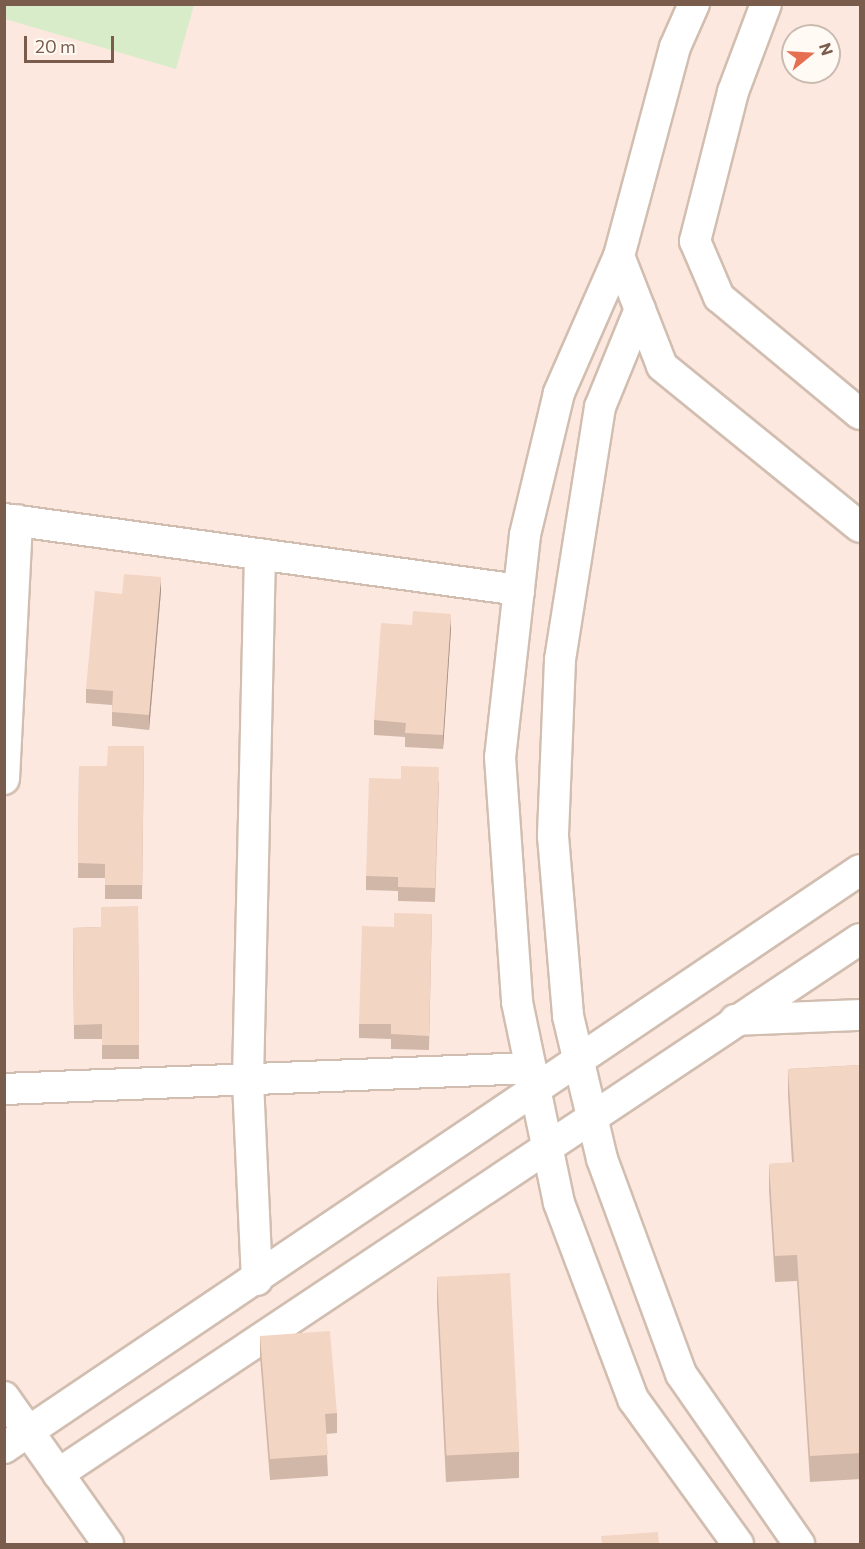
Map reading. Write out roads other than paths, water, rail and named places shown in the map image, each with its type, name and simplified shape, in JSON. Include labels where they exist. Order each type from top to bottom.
[{"type":"street","points":[[694,4],[675,47],[619,256],[559,393],[525,535],[500,757],[517,1002],[559,1203],[633,1399],[738,1545]]},
{"type":"street","points":[[766,4],[733,92],[695,241],[719,297],[861,414]]},
{"type":"street","points":[[619,256],[662,366],[861,527]]},
{"type":"street","points":[[640,309],[600,406],[560,660],[553,836],[568,1016],[602,1159],[681,1374],[799,1545]]},
{"type":"street","points":[[4,779],[11,519],[519,590]]},
{"type":"street","points":[[257,1280],[248,1079],[260,554]]},
{"type":"street","points":[[17,1441],[257,1280],[533,1079],[579,1061],[861,870]]},
{"type":"street","points":[[58,1474],[591,1116],[861,939]]},
{"type":"street","points":[[734,1021],[861,1015]]},
{"type":"street","points":[[4,1089],[248,1079],[533,1079]]},
{"type":"street","points":[[4,1397],[17,1441],[58,1474],[108,1545]]}]
